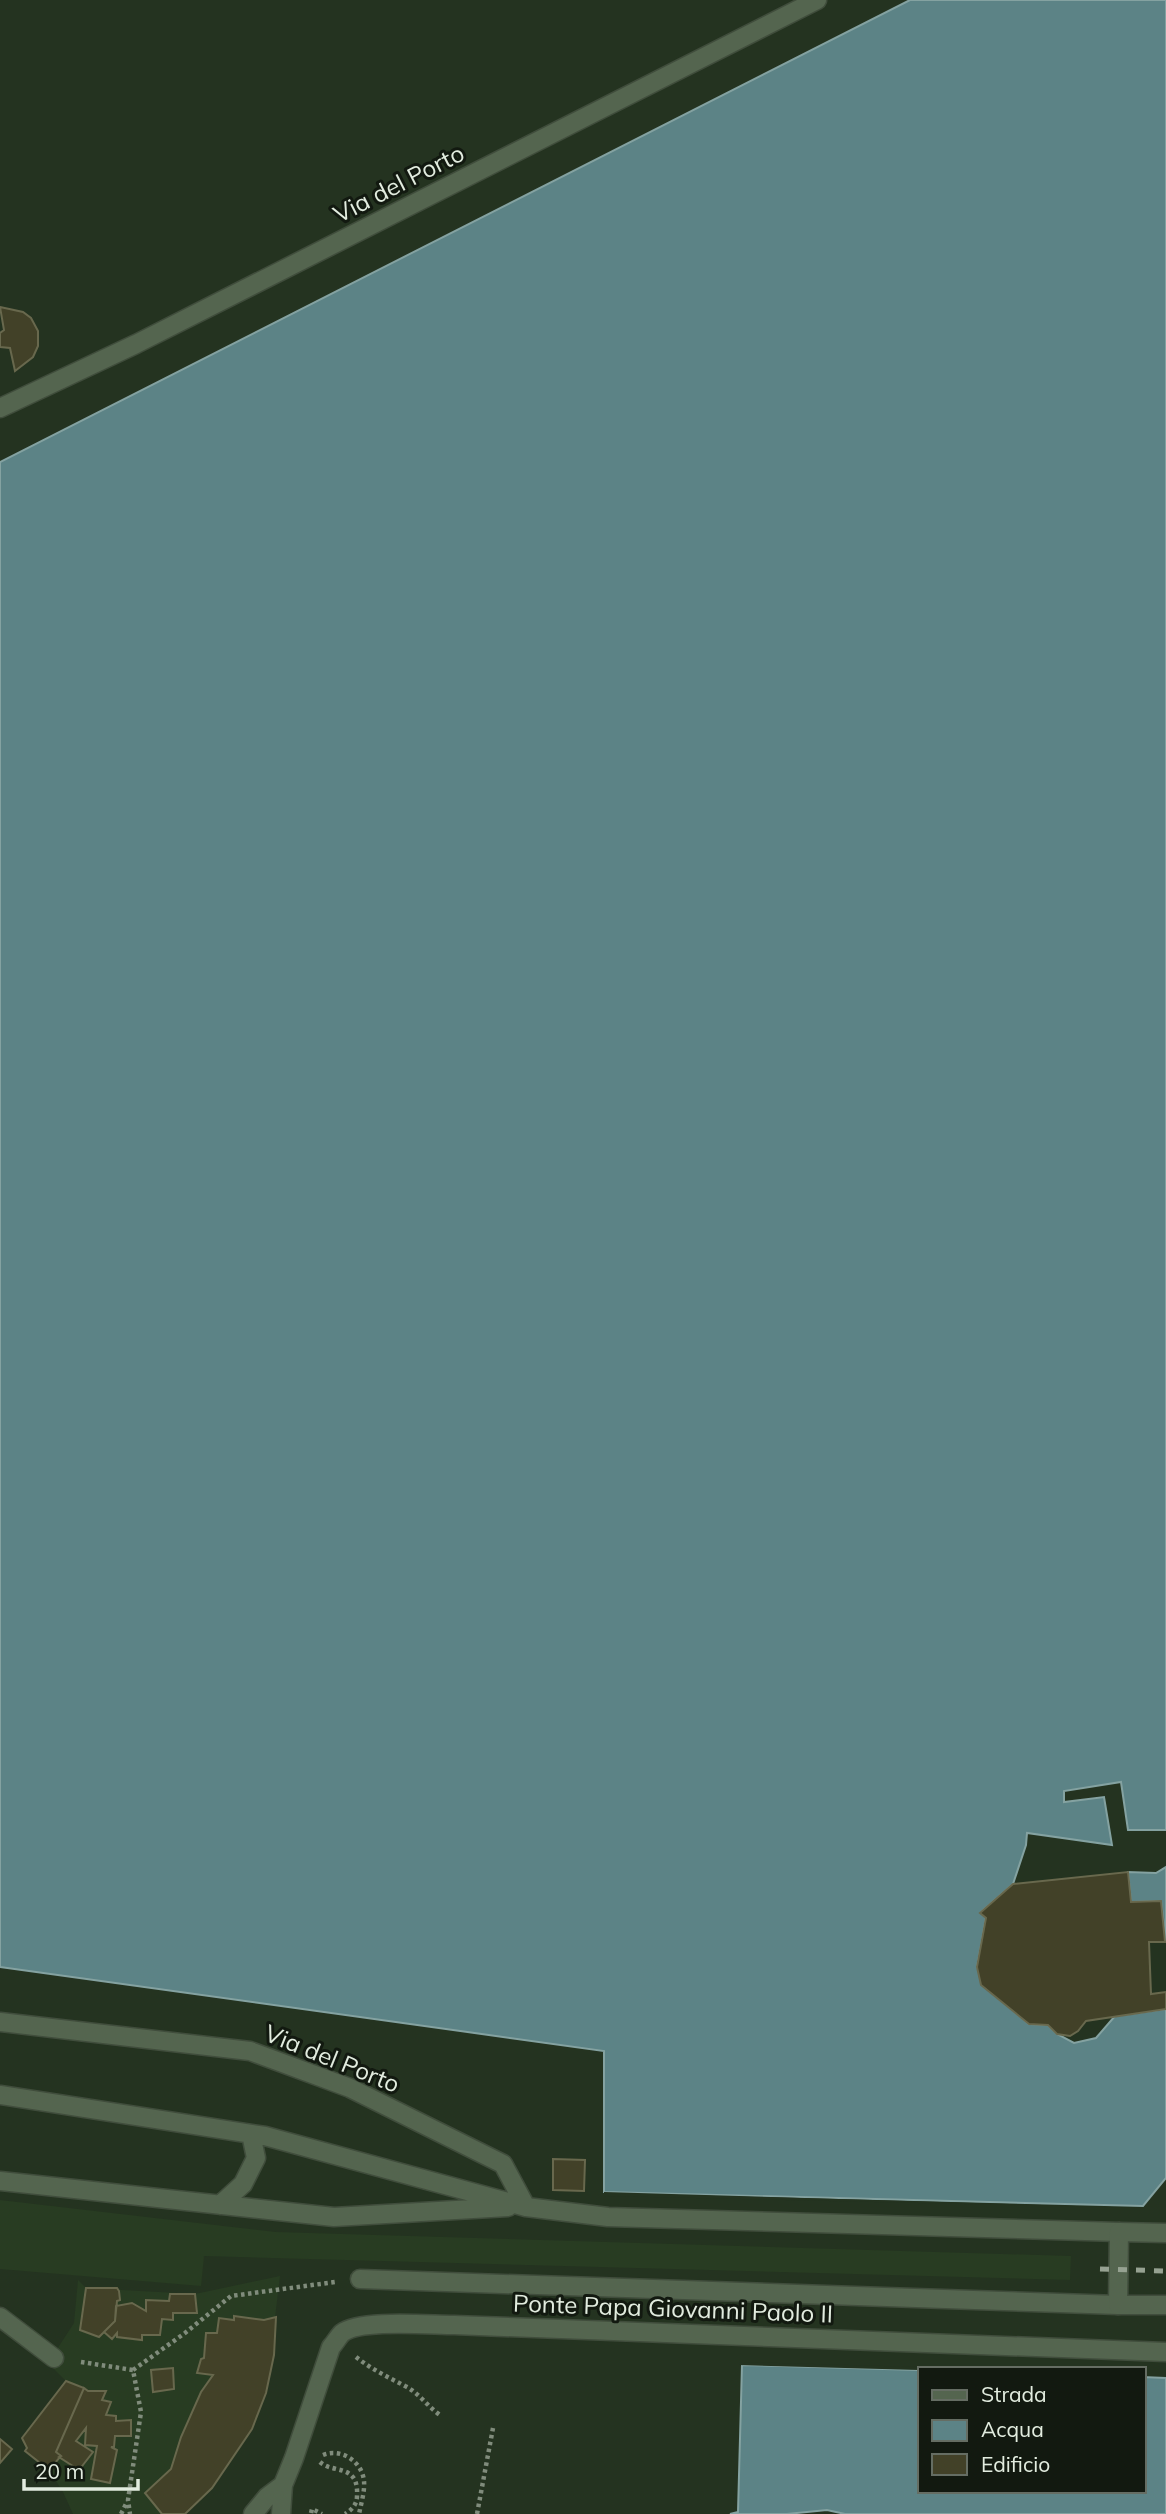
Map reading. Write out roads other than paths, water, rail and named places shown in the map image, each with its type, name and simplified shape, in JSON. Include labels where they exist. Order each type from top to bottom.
[{"type":"street","name":"Via del Porto","points":[[0,408],[136,344],[817,0]]},
{"type":"street","name":"Via del Porto","points":[[0,2022],[250,2051],[350,2088],[503,2164],[526,2207]]},
{"type":"street","points":[[0,2095],[265,2136],[526,2207],[608,2217],[1166,2233]]},
{"type":"street","points":[[219,2205],[243,2184],[256,2158],[251,2134]]},
{"type":"street","points":[[0,2181],[334,2217],[526,2207]]},
{"type":"street","points":[[1118,2305],[1119,2232]]},
{"type":"street","points":[[360,2279],[1166,2305]]},
{"type":"street","points":[[0,2317],[54,2358]]},
{"type":"street","name":"Ponte Papa Giovanni Paolo II","points":[[281,2514],[283,2485],[331,2347],[342,2333],[356,2327],[383,2325],[594,2330],[1166,2352]]},
{"type":"street","name":"Ponte Papa Giovanni Paolo II","points":[[253,2514],[267,2497],[283,2485]]},
{"type":"water","points":[[910,0],[1166,0],[1166,1830],[1128,1830],[1121,1782],[1064,1791],[1064,1802],[1104,1797],[1112,1845],[1027,1833],[1026,1845],[1013,1884],[981,1912],[986,1918],[977,1967],[994,1994],[1029,2024],[1048,2025],[1057,2034],[1074,2043],[1096,2038],[1115,2016],[1166,2009],[1166,2178],[1143,2206],[604,2192],[604,2051],[0,1967],[0,462]]},
{"type":"water","points":[[1166,1867],[1166,1942],[1161,1901],[1131,1902],[1128,1872],[1156,1873]]},
{"type":"water","points":[[742,2365],[918,2370],[918,2493],[1145,2493],[1145,2377],[1166,2378],[1166,2514],[845,2514],[827,2510],[787,2514],[730,2514],[738,2512]]},
{"type":"railway","points":[[1100,2269],[1166,2271]]}]
